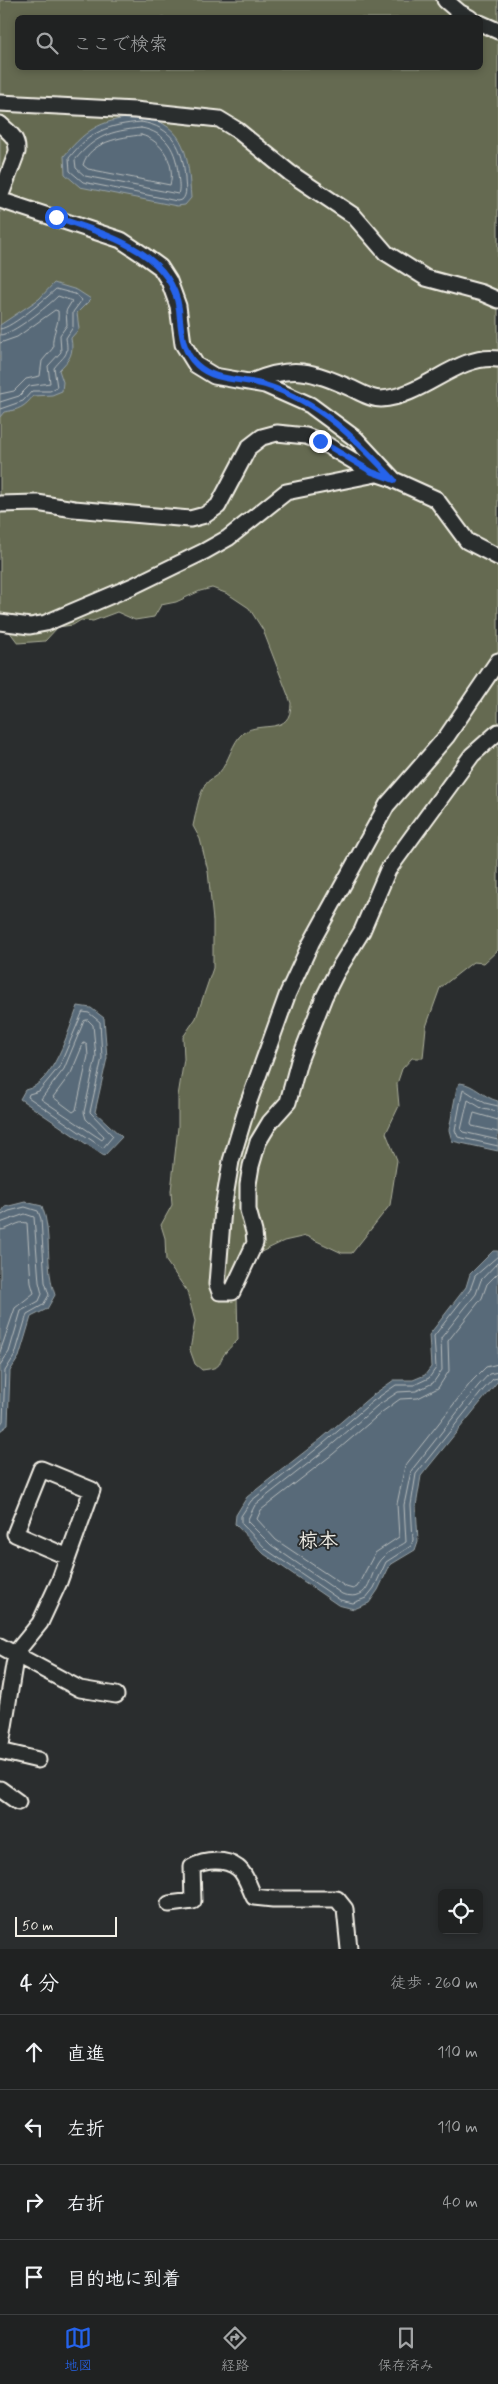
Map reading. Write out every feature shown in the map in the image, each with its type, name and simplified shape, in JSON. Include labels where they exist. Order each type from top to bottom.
[{"type":"street","points":[[445,0],[464,15]]},
{"type":"street","points":[[483,24],[498,31]]},
{"type":"street","points":[[0,103],[135,110],[219,119],[237,130],[290,173],[354,216],[386,253],[426,278],[482,293],[498,300]]},
{"type":"street","points":[[0,124],[13,135],[17,144],[17,152],[0,199],[121,240],[148,258],[160,267],[169,281],[178,306],[183,344],[196,365],[214,376],[265,385],[310,405],[356,439],[394,480]]},
{"type":"street","points":[[251,382],[274,372],[300,371],[320,376],[378,399],[394,398],[416,391],[480,358],[498,359]]},
{"type":"street","points":[[0,504],[37,503],[74,509],[190,519],[205,515],[218,506],[249,447],[262,437],[277,433],[306,436],[320,441],[376,474],[436,499],[467,541],[498,557]]},
{"type":"street","points":[[0,622],[30,626],[46,623],[133,586],[228,538],[286,492],[376,474]]},
{"type":"street","points":[[498,661],[446,736],[387,805],[311,943],[288,993],[248,1104],[231,1161],[223,1209],[217,1284],[220,1292],[230,1293],[234,1290],[252,1253],[254,1232],[248,1210],[250,1166],[258,1142],[270,1122],[288,1102],[299,1061],[336,973],[362,931],[388,870],[472,755],[498,732]]},
{"type":"street","points":[[38,1760],[0,1751],[18,1650],[40,1623],[59,1582],[92,1490],[41,1469],[15,1534],[68,1557]]},
{"type":"street","points":[[0,1646],[80,1689],[116,1695]]},
{"type":"street","points":[[0,1789],[18,1802]]},
{"type":"street","points":[[170,1904],[193,1901],[192,1867],[201,1862],[228,1863],[239,1869],[254,1897],[273,1899],[337,1899],[345,1909],[349,1949]]},
{"type":"green space","points":[[0,0],[498,0],[498,950],[484,963],[473,962],[440,988],[426,1027],[423,1058],[412,1058],[402,1069],[397,1084],[399,1106],[386,1133],[397,1160],[390,1205],[352,1253],[342,1253],[306,1236],[284,1241],[257,1254],[237,1295],[238,1340],[226,1352],[217,1367],[214,1368],[202,1370],[195,1364],[190,1350],[195,1321],[187,1291],[166,1261],[165,1238],[161,1225],[172,1205],[171,1191],[178,1127],[178,1096],[184,1059],[183,1037],[196,1018],[213,968],[213,921],[208,871],[200,839],[193,826],[199,800],[205,785],[219,773],[239,737],[250,729],[281,724],[290,714],[291,703],[263,630],[249,608],[228,594],[212,588],[200,591],[176,602],[161,605],[154,617],[135,620],[117,612],[93,621],[81,620],[73,625],[58,627],[45,641],[18,643],[6,627],[0,626]]},
{"type":"water","points":[[142,116],[169,127],[183,146],[189,170],[191,198],[185,205],[177,206],[80,187],[65,174],[64,156],[89,131],[117,120]]},
{"type":"water","points":[[54,283],[77,290],[91,299],[77,313],[79,329],[71,338],[72,348],[70,356],[59,370],[63,382],[62,391],[52,395],[33,396],[24,405],[4,412],[0,417],[0,325],[39,299]]},
{"type":"water","points":[[78,1006],[91,1008],[104,1018],[107,1058],[95,1112],[122,1137],[104,1156],[20,1099],[25,1090],[35,1086],[52,1067],[59,1055]]},
{"type":"water","points":[[460,1083],[470,1086],[498,1101],[498,1151],[452,1141],[449,1130],[457,1087]]},
{"type":"water","points":[[25,1202],[42,1206],[47,1228],[50,1273],[55,1295],[47,1309],[31,1317],[19,1357],[10,1371],[8,1425],[0,1431],[0,1214],[5,1207]]},
{"type":"water","points":[[493,1251],[498,1251],[498,1381],[421,1476],[416,1506],[418,1541],[415,1550],[390,1565],[378,1590],[369,1603],[354,1609],[338,1605],[264,1554],[235,1524],[236,1515],[247,1497],[321,1439],[370,1397],[394,1380],[413,1380],[425,1375],[431,1367],[429,1335],[466,1287],[470,1274]]},
{"type":"district","name":"椋本","points":[[318,1541]]},
{"type":"route","points":[[56,217],[121,240],[160,267],[169,281],[178,306],[183,344],[196,365],[214,376],[265,385],[310,405],[356,439],[394,480],[372,472],[320,441]]}]
